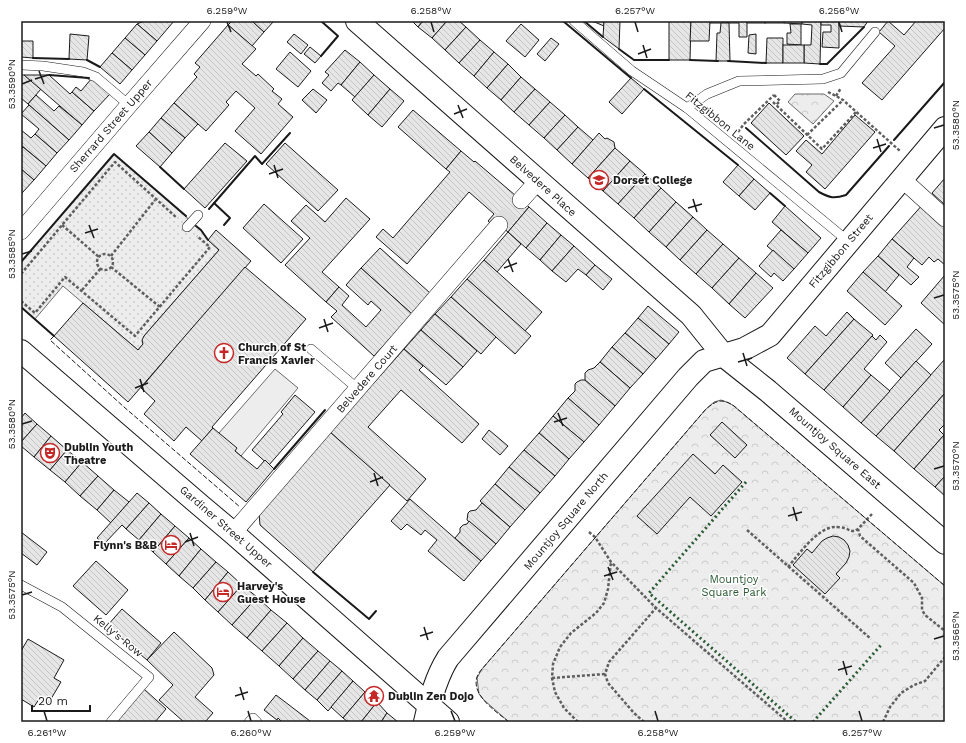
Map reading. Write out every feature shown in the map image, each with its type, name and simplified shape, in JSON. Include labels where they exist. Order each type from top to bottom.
[{"type":"street","name":"Sherrard Street Upper","points":[[21,231],[202,21]]},
{"type":"street","name":"Belvedere Place","points":[[357,21],[691,315],[724,356]]},
{"type":"street","name":"Fitzgibbon Street","points":[[724,356],[744,349],[770,335],[945,128]]},
{"type":"street","points":[[909,171],[945,218]]},
{"type":"street","points":[[521,200],[538,181]]},
{"type":"street","name":"Belvedere Court","points":[[233,533],[500,225]]},
{"type":"street","name":"Gardiner Street Upper","points":[[21,351],[233,533],[427,714],[448,722]]},
{"type":"street","name":"Mountjoy Square East","points":[[724,356],[768,391],[945,543]]},
{"type":"street","name":"Mountjoy Square North","points":[[427,714],[442,668],[448,658],[688,377],[704,361],[724,356]]},
{"type":"lane","name":"Fitzgibbon Lane","points":[[574,21],[632,71],[687,108],[849,242]]},
{"type":"lane","points":[[687,108],[707,94],[739,81],[823,79],[841,73],[875,32]]},
{"type":"lane","points":[[21,66],[43,66],[83,72],[96,77],[129,105]]},
{"type":"lane","points":[[187,228],[198,216]]},
{"type":"lane","points":[[310,349],[358,389]]},
{"type":"lane","name":"Kelly's Row","points":[[21,585],[62,607],[149,677],[111,722]]},
{"type":"lane","points":[[249,722],[253,718],[257,722]]},
{"type":"path","points":[[836,96],[842,88]]},
{"type":"path","points":[[730,143],[744,124],[778,91]]},
{"type":"path","points":[[825,91],[843,100],[856,112],[909,171]]},
{"type":"path","points":[[774,95],[780,101],[776,105]]},
{"type":"path","points":[[807,135],[843,100]]},
{"type":"path","points":[[773,102],[822,149],[856,112]]},
{"type":"path","points":[[21,274],[115,162],[155,200],[210,247],[135,336],[65,277],[35,313],[21,301]]},
{"type":"path","points":[[111,256],[155,200]]},
{"type":"path","points":[[62,225],[99,257]]},
{"type":"path","points":[[99,257],[104,254],[111,256]]},
{"type":"path","points":[[111,256],[113,260],[112,267]]},
{"type":"path","points":[[99,257],[98,264],[101,268],[107,269],[112,267]]},
{"type":"path","points":[[112,267],[160,307]]},
{"type":"path","points":[[82,290],[101,268]]},
{"type":"path","points":[[788,567],[815,536],[824,530],[833,527],[844,528],[854,532],[872,514]]},
{"type":"path","points":[[858,529],[860,536],[914,583],[922,598],[922,610],[925,615],[945,631]]},
{"type":"path","points":[[747,530],[871,639]]},
{"type":"path","points":[[589,532],[595,537],[611,562],[656,608],[788,722]]},
{"type":"path","points":[[578,722],[564,708],[555,692],[552,678],[553,664],[560,647],[571,633],[596,613],[604,603],[608,589],[611,562]]},
{"type":"path","points":[[644,722],[634,713],[608,683],[605,674],[609,662],[656,608]]},
{"type":"path","points":[[883,722],[890,707],[901,693],[914,685],[925,681],[945,657]]},
{"type":"path","points":[[552,678],[605,674]]},
{"type":"green space","points":[[795,94],[824,94],[834,101],[813,124],[788,102]]},
{"type":"green space","points":[[114,154],[201,230],[208,240],[219,250],[144,336],[143,344],[138,350],[63,286],[35,319],[21,307],[21,262]]},
{"type":"green space","points":[[275,369],[298,388],[241,456],[219,433]]},
{"type":"green space","name":"Mountjoy Square Park","points":[[721,400],[734,406],[945,586],[945,722],[509,722],[479,694],[477,678],[482,669],[706,409],[714,402]]},
{"type":"building","points":[[144,21],[174,21],[157,41],[137,24]]},
{"type":"building","points":[[232,21],[252,21],[264,32],[252,46],[228,25]]},
{"type":"building","points":[[252,21],[274,21],[264,32]]},
{"type":"building","points":[[412,21],[423,21],[418,27]]},
{"type":"building","points":[[423,21],[447,21],[432,38],[418,27]]},
{"type":"building","points":[[447,21],[459,21],[466,27],[445,50],[432,38]]},
{"type":"building","points":[[592,21],[604,21],[604,26]]},
{"type":"building","points":[[604,21],[620,21],[619,49],[603,37]]},
{"type":"building","points":[[669,21],[691,21],[690,60],[669,60]]},
{"type":"building","points":[[691,21],[710,21],[709,41],[690,41]]},
{"type":"building","points":[[710,21],[728,21],[728,23],[710,23]]},
{"type":"building","points":[[728,21],[747,21],[747,37],[739,37],[739,23],[728,23]]},
{"type":"building","points":[[747,21],[765,21],[765,23],[747,23]]},
{"type":"building","points":[[765,21],[784,21],[784,23],[765,23]]},
{"type":"building","points":[[784,21],[802,21],[802,24],[784,23]]},
{"type":"building","points":[[802,21],[821,21],[820,64],[804,63],[804,45],[811,45],[812,25],[802,24]]},
{"type":"building","points":[[821,21],[839,21],[839,48],[822,47],[823,32],[831,32],[831,25],[821,25]]},
{"type":"building","points":[[839,21],[868,21],[864,27],[839,26]]},
{"type":"building","points":[[888,21],[904,35],[916,21],[945,21],[945,28],[882,100],[862,83],[895,46],[879,32]]},
{"type":"building","points":[[721,23],[729,23],[730,61],[716,61],[717,33],[720,33]]},
{"type":"building","points":[[137,24],[157,41],[145,55],[125,38]]},
{"type":"building","points":[[521,24],[539,40],[525,57],[506,41]]},
{"type":"building","points":[[790,24],[801,24],[801,45],[787,44],[787,33],[791,33]]},
{"type":"building","points":[[228,25],[256,49],[242,64],[256,76],[258,74],[274,89],[272,91],[282,99],[278,104],[293,117],[261,154],[235,131],[255,108],[236,91],[226,102],[229,105],[206,131],[174,103],[197,77],[194,74],[200,67],[195,63]]},
{"type":"building","points":[[466,27],[480,40],[459,63],[445,50]]},
{"type":"building","points":[[70,34],[89,36],[87,60],[69,59]]},
{"type":"building","points":[[294,34],[308,45],[301,54],[287,42]]},
{"type":"building","points":[[756,34],[756,54],[748,53],[749,35]]},
{"type":"building","points":[[125,38],[145,55],[132,70],[112,53]]},
{"type":"building","points":[[551,38],[559,44],[545,61],[537,54]]},
{"type":"building","points":[[767,38],[783,38],[783,63],[766,63]]},
{"type":"building","points":[[480,40],[494,52],[474,76],[459,63]]},
{"type":"building","points":[[21,41],[33,41],[33,58],[21,57]]},
{"type":"building","points":[[783,45],[804,45],[804,63],[783,63]]},
{"type":"building","points":[[310,47],[321,56],[315,63],[304,54]]},
{"type":"building","points":[[345,50],[360,62],[341,85],[338,83],[331,91],[322,83],[329,75],[325,72]]},
{"type":"building","points":[[290,52],[311,71],[298,87],[276,69]]},
{"type":"building","points":[[494,52],[508,64],[487,88],[474,76]]},
{"type":"building","points":[[112,53],[132,70],[120,84],[100,67]]},
{"type":"building","points":[[360,62],[374,75],[355,97],[341,85]]},
{"type":"building","points":[[508,64],[521,77],[501,100],[487,88]]},
{"type":"building","points":[[21,75],[24,75],[41,89],[28,104],[21,98]]},
{"type":"building","points":[[24,75],[49,75],[70,94],[72,92],[94,111],[82,125]]},
{"type":"building","points":[[374,75],[390,89],[368,115],[352,100]]},
{"type":"building","points":[[521,77],[535,89],[514,112],[501,100]]},
{"type":"building","points":[[92,78],[110,94],[94,111],[72,92],[76,87],[81,91]]},
{"type":"building","points":[[631,78],[644,89],[622,114],[609,102]]},
{"type":"building","points":[[313,89],[327,100],[316,113],[302,100]]},
{"type":"building","points":[[390,89],[404,101],[382,127],[368,115]]},
{"type":"building","points":[[535,89],[550,102],[529,125],[514,112]]},
{"type":"building","points":[[36,95],[54,111],[59,106],[82,125],[69,140],[28,104]]},
{"type":"building","points":[[550,102],[565,115],[544,138],[529,125]]},
{"type":"building","points":[[174,103],[198,124],[185,138],[161,118]]},
{"type":"building","points":[[769,103],[804,136],[786,155],[751,123]]},
{"type":"building","points":[[29,105],[69,140],[57,153],[35,134],[39,129],[21,114]]},
{"type":"building","points":[[413,110],[461,151],[446,169],[398,127]]},
{"type":"building","points":[[565,115],[578,127],[557,150],[544,138]]},
{"type":"building","points":[[855,115],[875,132],[825,189],[806,172],[812,165],[796,151],[806,140],[822,154]]},
{"type":"building","points":[[161,118],[185,138],[172,153],[149,132]]},
{"type":"building","points":[[578,127],[593,140],[572,164],[557,150]]},
{"type":"building","points":[[21,130],[31,138],[35,134],[57,153],[46,166],[21,145]]},
{"type":"building","points":[[149,132],[172,153],[160,167],[136,146]]},
{"type":"building","points":[[599,133],[605,139],[607,138],[614,142],[615,148],[588,178],[572,164]]},
{"type":"building","points":[[225,143],[247,161],[205,208],[184,189]]},
{"type":"building","points":[[285,143],[338,190],[318,211],[266,164]]},
{"type":"building","points":[[23,147],[46,166],[34,180],[21,169],[21,149]]},
{"type":"building","points":[[615,148],[630,161],[603,191],[588,178]]},
{"type":"building","points":[[461,151],[529,207],[508,232],[498,224],[495,227],[488,221],[494,214],[469,192],[407,264],[376,237],[383,229],[393,238],[450,172],[446,169]]},
{"type":"building","points":[[630,161],[645,174],[618,204],[603,191]]},
{"type":"building","points":[[738,165],[754,179],[739,196],[723,182]]},
{"type":"building","points":[[21,169],[34,180],[22,193],[21,192]]},
{"type":"building","points":[[645,174],[661,188],[634,218],[618,204]]},
{"type":"building","points":[[945,178],[945,205],[932,193]]},
{"type":"building","points":[[754,179],[770,193],[755,210],[739,196]]},
{"type":"building","points":[[661,188],[676,202],[649,232],[634,218]]},
{"type":"building","points":[[346,198],[370,219],[322,272],[339,287],[326,302],[285,265],[310,238],[291,221],[306,205],[325,222]]},
{"type":"building","points":[[676,202],[693,217],[666,247],[649,232]]},
{"type":"building","points":[[924,203],[945,224],[945,265],[938,259],[934,262],[929,257],[922,265],[892,239]]},
{"type":"building","points":[[264,204],[303,239],[281,263],[243,228]]},
{"type":"building","points":[[785,206],[821,238],[808,253],[772,222]]},
{"type":"building","points":[[529,207],[547,223],[526,248],[508,232]]},
{"type":"building","points":[[693,217],[707,230],[680,260],[666,247]]},
{"type":"building","points":[[547,223],[561,235],[540,260],[526,248]]},
{"type":"building","points":[[216,230],[251,261],[128,402],[54,336],[83,303],[138,350],[143,344],[142,340],[144,336],[219,250],[208,240]]},
{"type":"building","points":[[707,230],[723,244],[696,274],[680,260]]},
{"type":"building","points":[[781,230],[808,253],[794,269],[767,246]]},
{"type":"building","points":[[508,232],[521,244],[497,272],[484,260]]},
{"type":"building","points":[[561,235],[574,246],[552,271],[540,260]]},
{"type":"building","points":[[892,239],[914,258],[907,267],[919,277],[911,285],[878,256]]},
{"type":"building","points":[[723,244],[739,258],[712,288],[696,274]]},
{"type":"building","points":[[574,246],[595,265],[586,275],[578,269],[566,282],[552,271]]},
{"type":"building","points":[[380,248],[430,293],[412,314],[361,268]]},
{"type":"building","points":[[773,250],[794,269],[783,281],[774,273],[771,277],[759,266]]},
{"type":"building","points":[[878,256],[899,275],[885,292],[863,272]]},
{"type":"building","points":[[739,258],[756,273],[729,304],[712,288]]},
{"type":"building","points":[[484,260],[542,312],[525,331],[467,279]]},
{"type":"building","points":[[595,265],[612,279],[603,290],[586,275]]},
{"type":"building","name":"Church of St Francis Xavier","points":[[245,267],[306,319],[212,427],[213,428],[202,441],[186,427],[174,441],[144,414],[155,401],[141,388]]},
{"type":"building","points":[[361,268],[412,314],[374,356],[331,317],[337,311],[326,302],[339,287],[349,296],[342,305],[366,327],[381,310],[371,301],[368,305],[346,285]]},
{"type":"building","points":[[863,272],[902,306],[885,325],[847,291]]},
{"type":"building","points":[[756,273],[773,288],[745,318],[729,304]]},
{"type":"building","points":[[945,275],[945,325],[921,303]]},
{"type":"building","points":[[467,279],[531,336],[515,354],[451,297]]},
{"type":"building","points":[[451,297],[496,337],[481,354],[435,314]]},
{"type":"building","points":[[648,306],[679,332],[669,344],[638,318]]},
{"type":"building","points":[[847,312],[854,319],[805,374],[787,358],[815,326],[826,336]]},
{"type":"building","points":[[435,314],[477,351],[463,367],[421,330]]},
{"type":"building","points":[[638,318],[669,344],[656,359],[625,333]]},
{"type":"building","points":[[854,319],[873,335],[824,390],[805,374]]},
{"type":"building","points":[[916,329],[932,344],[901,378],[885,363]]},
{"type":"building","points":[[421,330],[463,367],[446,385],[404,349]]},
{"type":"building","points":[[625,333],[656,359],[643,374],[612,347]]},
{"type":"building","points":[[880,335],[887,342],[864,369],[871,375],[843,407],[824,390],[872,336],[876,340]]},
{"type":"building","points":[[612,347],[643,374],[630,388],[600,362]]},
{"type":"building","points":[[404,349],[423,366],[419,370],[479,424],[462,443],[401,390],[368,427],[426,479],[407,501],[330,432]]},
{"type":"building","points":[[945,359],[945,393],[894,451],[876,436]]},
{"type":"building","points":[[916,361],[931,375],[876,436],[861,423]]},
{"type":"building","points":[[600,362],[630,388],[615,406],[585,380],[585,373],[594,368]]},
{"type":"building","points":[[871,375],[890,391],[861,423],[843,407]]},
{"type":"building","points":[[581,380],[585,380],[615,406],[599,425],[568,398],[575,391],[575,384]]},
{"type":"building","points":[[945,393],[945,424],[939,430],[944,435],[914,469],[894,451]]},
{"type":"building","points":[[295,395],[315,412],[269,465],[252,450],[283,414],[281,412]]},
{"type":"building","points":[[568,398],[599,425],[584,442],[553,416]]},
{"type":"building","points":[[25,413],[37,424],[21,442],[21,418]]},
{"type":"building","points":[[553,416],[584,442],[569,459],[539,433]]},
{"type":"building","points":[[722,422],[747,445],[735,458],[710,435]]},
{"type":"building","points":[[37,424],[51,436],[34,457],[21,446],[21,442]]},
{"type":"building","points":[[213,428],[237,448],[235,451],[257,469],[265,460],[274,469],[246,502],[190,454]]},
{"type":"building","points":[[489,430],[508,446],[500,455],[482,439]]},
{"type":"building","points":[[330,432],[390,485],[313,572],[260,525],[259,513]]},
{"type":"building","points":[[539,433],[569,459],[555,476],[524,450]]},
{"type":"building","points":[[944,435],[945,476],[935,487],[914,469]]},
{"type":"building","name":"Dublin Youth Theatre","points":[[51,436],[67,450],[50,470],[34,457]]},
{"type":"building","points":[[67,450],[82,462],[65,482],[50,470]]},
{"type":"building","points":[[524,450],[555,476],[540,493],[509,467]]},
{"type":"building","points":[[693,454],[715,474],[723,465],[742,482],[711,516],[690,497],[657,534],[637,516]]},
{"type":"building","points":[[82,462],[98,476],[80,496],[65,482]]},
{"type":"building","points":[[509,467],[540,493],[525,510],[495,484]]},
{"type":"building","points":[[98,476],[114,490],[97,510],[80,496]]},
{"type":"building","points":[[945,476],[945,496],[935,487]]},
{"type":"building","points":[[495,484],[525,510],[510,527],[480,501]]},
{"type":"building","points":[[114,490],[129,502],[111,523],[97,510]]},
{"type":"building","points":[[137,493],[149,503],[126,529],[122,525],[104,544],[97,538]]},
{"type":"building","points":[[410,499],[481,561],[464,581],[428,551],[437,540],[425,530],[421,535],[407,524],[401,530],[391,521]]},
{"type":"building","points":[[149,503],[161,514],[139,540],[126,529]]},
{"type":"building","points":[[482,503],[510,527],[496,544],[467,520],[468,513],[476,510]]},
{"type":"building","points":[[161,514],[175,526],[153,552],[139,540]]},
{"type":"building","points":[[469,521],[496,544],[481,561],[455,538],[460,532],[460,528]]},
{"type":"building","name":"Flynn's B&B","points":[[175,526],[189,538],[166,564],[153,552]]},
{"type":"building","points":[[21,532],[47,552],[37,565],[21,553]]},
{"type":"building","points":[[833,536],[844,540],[850,551],[846,563],[836,574],[840,578],[825,594],[793,565],[807,549],[812,553],[822,541]]},
{"type":"building","points":[[189,538],[201,549],[179,576],[166,564]]},
{"type":"building","points":[[201,549],[216,562],[193,588],[179,576]]},
{"type":"building","points":[[96,561],[128,590],[106,615],[73,586]]},
{"type":"building","points":[[216,562],[228,572],[205,600],[193,588]]},
{"type":"building","name":"Harvey's Guest House","points":[[228,572],[242,585],[218,612],[205,600]]},
{"type":"building","points":[[242,585],[257,597],[232,625],[218,612]]},
{"type":"building","points":[[257,597],[271,610],[247,638],[232,625]]},
{"type":"building","points":[[122,609],[161,643],[147,660],[107,626]]},
{"type":"building","points":[[271,610],[287,623],[262,651],[247,638]]},
{"type":"building","points":[[287,623],[303,638],[279,666],[262,651]]},
{"type":"building","points":[[174,632],[212,668],[214,675],[195,697],[213,713],[205,722],[184,722],[159,700],[173,685],[147,660]]},
{"type":"building","points":[[303,638],[318,651],[293,679],[279,666]]},
{"type":"building","points":[[28,639],[64,660],[54,678],[61,682],[48,704],[39,699],[34,707],[21,699],[21,651]]},
{"type":"building","points":[[318,651],[330,661],[305,690],[293,679]]},
{"type":"building","points":[[330,661],[342,671],[317,700],[305,690]]},
{"type":"building","points":[[342,671],[353,681],[328,711],[317,700]]},
{"type":"building","points":[[353,681],[365,692],[343,718],[331,707]]},
{"type":"building","points":[[144,689],[166,709],[155,722],[115,722]]},
{"type":"building","points":[[365,692],[377,702],[361,722],[348,722],[343,718]]},
{"type":"building","points":[[276,695],[310,721],[282,722],[278,718],[277,720],[264,710]]},
{"type":"building","points":[[377,702],[387,713],[381,722],[361,722]]},
{"type":"building","points":[[387,713],[398,722],[381,722]]},
{"type":"tunnel","points":[[499,225],[521,200]]},
{"type":"hedge","points":[[746,482],[649,593],[796,722]]},
{"type":"hedge","points":[[813,722],[882,644]]},
{"type":"fence","points":[[54,336],[50,340],[124,407],[240,507]]},
{"type":"fence","points":[[509,722],[481,697],[476,684],[479,673],[706,409],[720,401],[734,406],[945,586]]},
{"type":"wall","points":[[321,21],[338,36],[321,56]]},
{"type":"wall","points":[[563,21],[631,78]]},
{"type":"wall","points":[[584,21],[603,37]]},
{"type":"wall","points":[[820,64],[827,64],[864,27]]},
{"type":"wall","points":[[619,49],[634,60],[669,60]]},
{"type":"wall","points":[[33,58],[69,59]]},
{"type":"wall","points":[[87,60],[100,67]]},
{"type":"wall","points":[[690,60],[718,61]]},
{"type":"wall","points":[[728,61],[766,63]]},
{"type":"wall","points":[[49,75],[89,78]]},
{"type":"wall","points":[[894,140],[945,82]]},
{"type":"wall","points":[[644,89],[738,165]]},
{"type":"wall","points":[[746,128],[819,192],[826,196],[832,197],[846,195],[889,146]]},
{"type":"wall","points":[[209,209],[255,156],[262,164],[290,133]]},
{"type":"wall","points":[[21,262],[114,154],[186,216]]},
{"type":"wall","points":[[160,167],[184,189]]},
{"type":"wall","points":[[770,193],[785,206]]},
{"type":"wall","points":[[214,203],[230,218],[224,225]]},
{"type":"wall","points":[[196,226],[208,240]]},
{"type":"wall","points":[[21,307],[54,336]]},
{"type":"wall","points":[[274,469],[325,410]]},
{"type":"wall","points":[[313,572],[369,619],[376,611]]},
{"type":"place","name":"Dorset College","points":[[599,180]]},
{"type":"place","name":"Church of St Francis Xavier","points":[[224,353]]},
{"type":"place","name":"Dublin Youth Theatre","points":[[50,453]]},
{"type":"place","name":"Flynn's B&B","points":[[171,545]]},
{"type":"place","name":"Harvey's Guest House","points":[[223,592]]},
{"type":"place","name":"Dublin Zen Dojo","points":[[374,696]]}]
